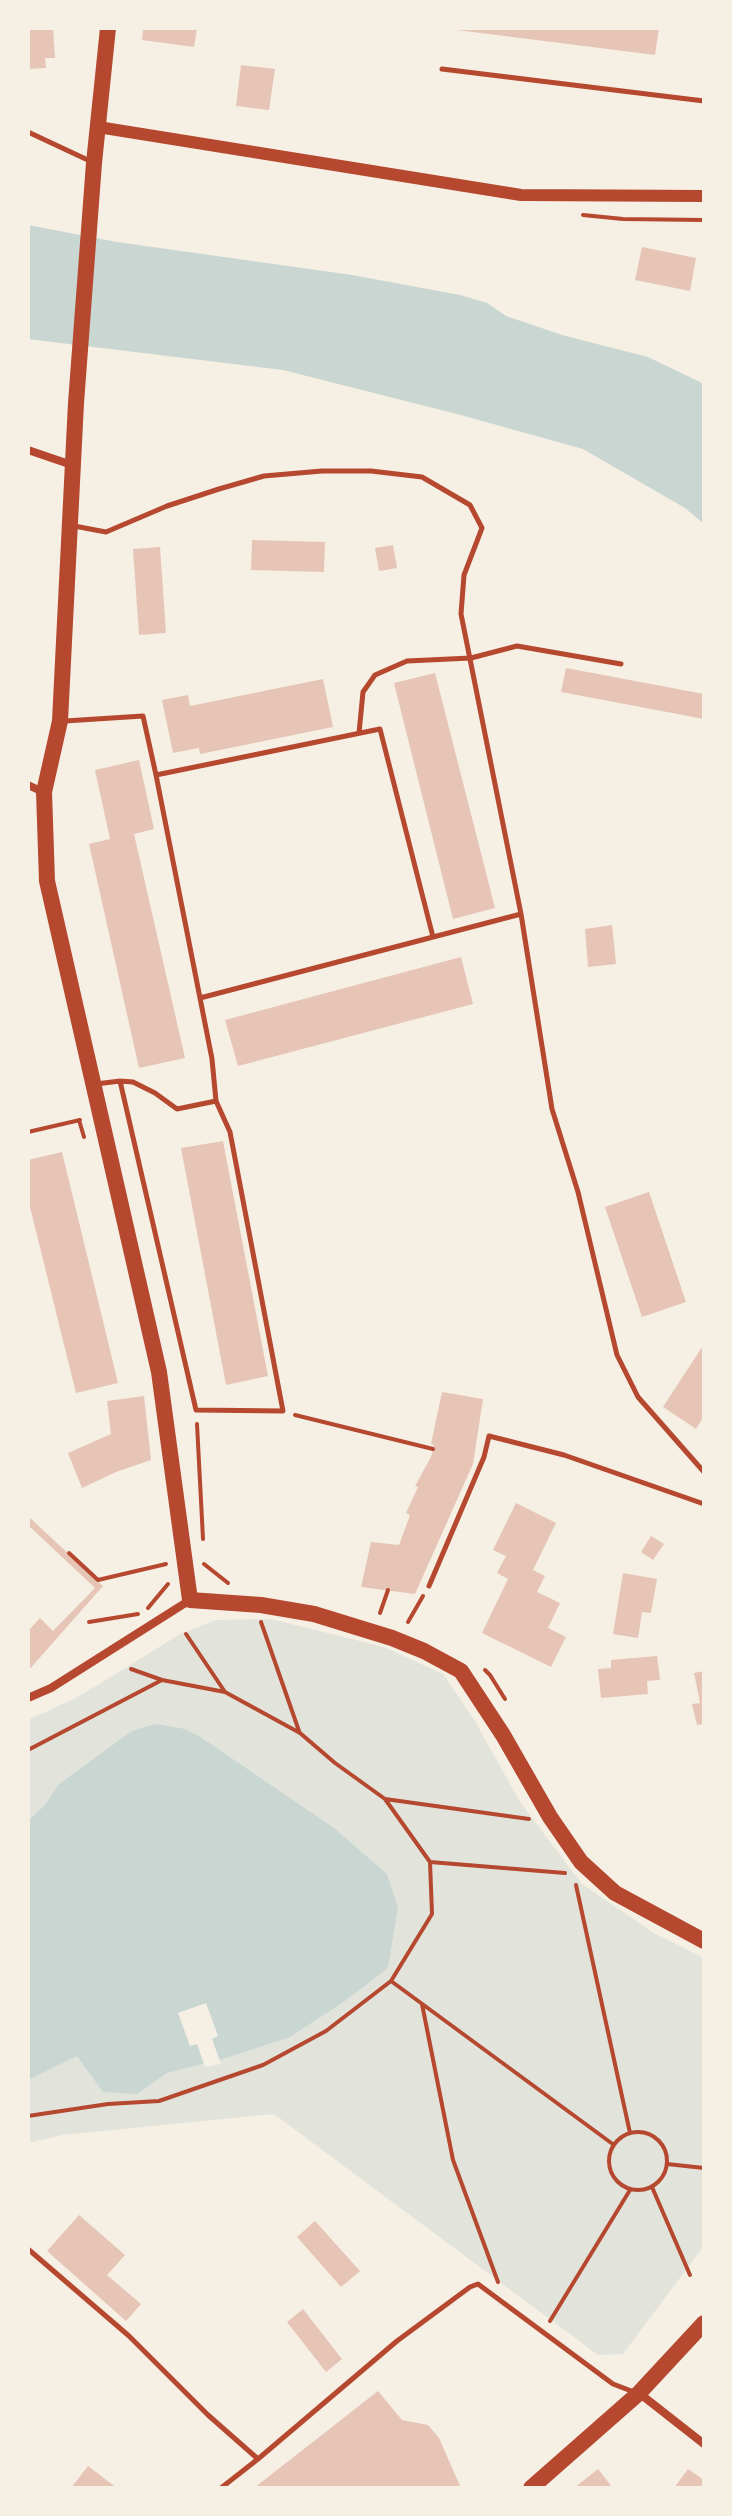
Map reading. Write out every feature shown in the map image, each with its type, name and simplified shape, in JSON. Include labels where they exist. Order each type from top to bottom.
[{"type":"main road","points":[[108,28],[76,403],[60,721],[36,789],[47,881],[159,1372],[190,1600],[261,1605],[314,1614],[392,1638],[461,1671],[581,1862],[615,1893],[704,1941]]},
{"type":"main road","points":[[531,2488],[639,2393],[704,2323]]},
{"type":"street","points":[[98,127],[521,195],[704,196]]},
{"type":"street","points":[[28,450],[72,465]]},
{"type":"street","points":[[28,1698],[64,1680],[190,1600]]},
{"type":"street","points":[[639,2393],[704,2444]]},
{"type":"lane","points":[[442,69],[704,101]]},
{"type":"lane","points":[[28,132],[94,167]]},
{"type":"lane","points":[[70,525],[106,532],[167,506],[264,476],[322,471],[371,471],[422,477],[470,505],[482,528],[464,575],[461,614],[521,914],[552,1109],[578,1192],[617,1355],[638,1397],[704,1472]]},
{"type":"lane","points":[[359,733],[363,692],[375,675],[407,661],[471,658],[517,646],[621,664]]},
{"type":"lane","points":[[60,721],[143,716],[212,1059],[216,1101],[230,1132],[283,1411],[196,1410],[120,1081]]},
{"type":"lane","points":[[156,775],[380,729],[433,937]]},
{"type":"lane","points":[[200,998],[521,914]]},
{"type":"lane","points":[[92,1085],[133,1082],[177,1109],[216,1101]]},
{"type":"lane","points":[[429,1586],[484,1457],[489,1436],[564,1455],[704,1504]]},
{"type":"lane","points":[[28,2249],[129,2336],[208,2415],[258,2459]]},
{"type":"lane","points":[[221,2488],[397,2341],[478,2284],[613,2384],[639,2393]]},
{"type":"path","points":[[28,1132],[99,1116]]},
{"type":"path","points":[[79,1120],[87,1150]]},
{"type":"path","points":[[196,1410],[204,1553]]},
{"type":"path","points":[[283,1411],[312,1421],[433,1449]]},
{"type":"path","points":[[69,1553],[98,1580],[168,1563],[168,1583],[131,1622]]},
{"type":"path","points":[[408,1622],[429,1586]]},
{"type":"path","points":[[380,1613],[388,1590]]},
{"type":"path","points":[[89,1622],[142,1613]]},
{"type":"path","points":[[260,1620],[300,1733]]},
{"type":"path","points":[[186,1634],[225,1692]]},
{"type":"path","points":[[28,2116],[108,2104],[159,2101],[263,2065],[326,2031],[391,1981],[432,1914],[430,1862],[385,1799],[300,1733],[225,1692],[162,1680],[131,1669]]},
{"type":"path","points":[[28,1750],[162,1680]]},
{"type":"path","points":[[385,1799],[533,1819]]},
{"type":"path","points":[[430,1862],[574,1874],[630,2133]]},
{"type":"path","points":[[391,1981],[614,2145]]},
{"type":"path","points":[[422,2004],[453,2160],[507,2307]]},
{"type":"path","points":[[630,2133],[650,2134],[665,2148],[667,2164],[663,2177],[652,2187],[630,2190],[615,2180],[610,2172],[610,2153],[614,2145],[630,2133]]},
{"type":"path","points":[[667,2164],[704,2168]]},
{"type":"path","points":[[652,2187],[690,2275]]},
{"type":"path","points":[[542,2333],[630,2190]]},
{"type":"shaded area","points":[[28,225],[117,242],[352,275],[460,295],[487,303],[506,316],[562,335],[648,357],[704,384],[704,524],[685,508],[583,449],[457,414],[283,370],[28,339]]},
{"type":"shaded area","points":[[271,1619],[384,1647],[443,1674],[475,1721],[520,1802],[582,1884],[654,1933],[704,1958],[704,2246],[623,2354],[598,2355],[274,2114],[62,2135],[28,2143],[28,1720],[78,1697],[182,1633],[216,1620]]},
{"type":"shaded area","points":[[155,1724],[185,1729],[199,1736],[334,1828],[387,1874],[398,1907],[388,1968],[290,2037],[167,2073],[137,2094],[103,2092],[77,2056],[28,2080],[28,1821],[45,1805],[59,1784],[132,1731]]},
{"type":"pier","points":[[206,2003],[218,2036],[212,2039],[221,2064],[205,2067],[197,2044],[190,2046],[178,2013]]},
{"type":"building","points":[[28,28],[53,28],[55,58],[45,58],[46,68],[28,69]]},
{"type":"building","points":[[143,28],[197,28],[194,47],[142,40]]},
{"type":"building","points":[[457,28],[659,28],[655,55]]},
{"type":"building","points":[[241,65],[275,69],[269,110],[236,106]]},
{"type":"building","points":[[642,247],[696,258],[690,291],[635,280]]},
{"type":"building","points":[[252,540],[325,542],[324,572],[251,570]]},
{"type":"building","points":[[393,545],[397,568],[379,571],[375,548]]},
{"type":"building","points":[[160,547],[166,633],[139,635],[133,549]]},
{"type":"building","points":[[566,668],[704,694],[704,719],[561,692]]},
{"type":"building","points":[[435,673],[495,908],[453,919],[394,683]]},
{"type":"building","points":[[323,679],[333,727],[200,754],[199,748],[173,753],[162,700],[188,695],[190,706]]},
{"type":"building","points":[[139,760],[154,829],[134,834],[185,1058],[139,1068],[89,844],[110,839],[95,770]]},
{"type":"building","points":[[612,925],[616,964],[588,967],[585,929]]},
{"type":"building","points":[[461,957],[473,1004],[238,1066],[225,1020]]},
{"type":"building","points":[[223,1141],[268,1376],[226,1385],[181,1148]]},
{"type":"building","points":[[62,1152],[118,1383],[76,1393],[28,1199],[28,1160]]},
{"type":"building","points":[[649,1192],[686,1302],[642,1317],[605,1207]]},
{"type":"building","points":[[704,1344],[704,1416],[696,1429],[663,1407]]},
{"type":"building","points":[[442,1392],[483,1399],[473,1464],[415,1594],[361,1587],[371,1542],[399,1545],[410,1515],[406,1513],[418,1487],[415,1486],[431,1457]]},
{"type":"building","points":[[144,1396],[151,1460],[82,1488],[68,1453],[111,1434],[107,1401]]},
{"type":"building","points":[[516,1503],[556,1523],[533,1570],[545,1576],[537,1592],[560,1603],[548,1628],[566,1637],[551,1667],[482,1633],[508,1579],[497,1573],[506,1556],[493,1550]]},
{"type":"building","points":[[28,1516],[103,1586],[28,1671],[28,1631],[40,1618],[53,1631],[95,1588],[28,1525]]},
{"type":"building","points":[[651,1536],[664,1544],[653,1560],[641,1552]]},
{"type":"building","points":[[623,1573],[657,1579],[651,1613],[642,1612],[638,1638],[613,1634]]},
{"type":"building","points":[[657,1656],[660,1680],[647,1681],[648,1694],[601,1698],[598,1669],[611,1668],[611,1660]]},
{"type":"building","points":[[704,1671],[704,1724],[697,1725],[692,1704],[700,1703],[694,1673]]},
{"type":"building","points":[[79,2215],[125,2255],[107,2275],[141,2304],[126,2321],[47,2251]]},
{"type":"building","points":[[315,2221],[360,2271],[341,2287],[297,2237]]},
{"type":"building","points":[[303,2309],[342,2359],[326,2372],[287,2322]]},
{"type":"building","points":[[378,2391],[402,2420],[428,2425],[439,2438],[461,2488],[254,2488]]},
{"type":"building","points":[[88,2466],[117,2488],[71,2488]]},
{"type":"building","points":[[598,2469],[613,2488],[574,2488]]},
{"type":"building","points":[[688,2469],[704,2480],[704,2488],[674,2488]]}]
